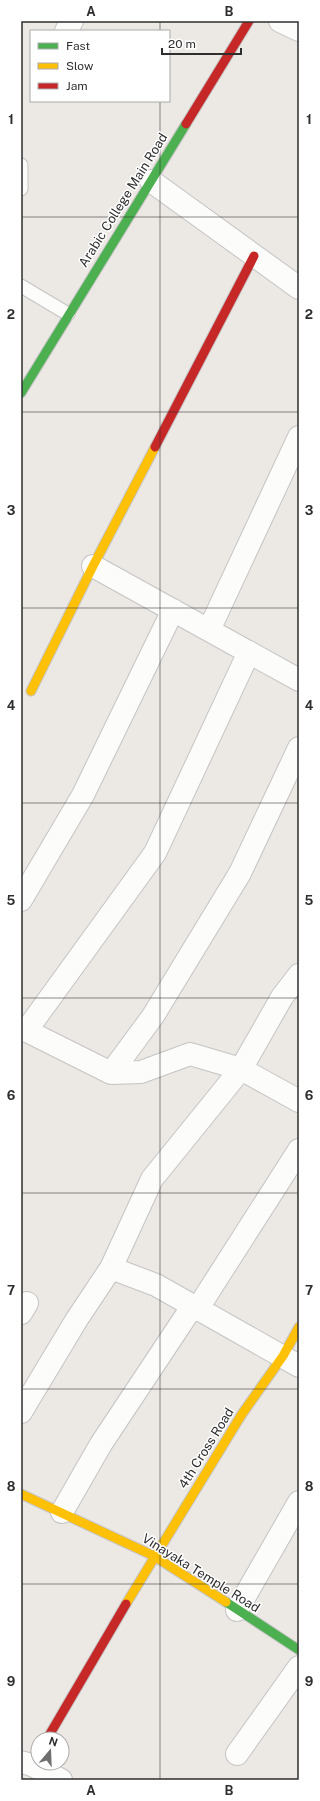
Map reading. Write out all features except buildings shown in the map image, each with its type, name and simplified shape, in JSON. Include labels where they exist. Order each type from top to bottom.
[{"type":"street","points":[[67,30],[72,21]]},
{"type":"street","name":"Arabic College Main Road","points":[[21,393],[68,314],[249,21]]},
{"type":"street","points":[[280,21],[299,30]]},
{"type":"street","points":[[151,181],[299,288]]},
{"type":"street","points":[[31,692],[93,566],[254,256]]},
{"type":"street","points":[[209,630],[299,437]]},
{"type":"street","points":[[93,566],[249,652],[298,675]]},
{"type":"street","points":[[21,900],[83,795],[173,610]]},
{"type":"street","points":[[249,652],[155,853],[24,1029],[111,1073],[141,1072],[190,1054],[241,1069],[299,1102]]},
{"type":"street","points":[[111,1073],[153,1016],[240,872],[299,748]]},
{"type":"street","points":[[21,1412],[77,1319],[111,1268],[152,1179],[241,1069],[282,997],[299,975]]},
{"type":"street","points":[[62,1512],[101,1444],[188,1313],[198,1308],[299,1150]]},
{"type":"street","points":[[111,1268],[156,1285],[291,1361]]},
{"type":"street","name":"4th Cross Road","points":[[52,1731],[154,1556],[242,1414],[291,1361],[299,1327]]},
{"type":"street","name":"Vinayaka Temple Road","points":[[21,1494],[154,1556],[299,1650]]},
{"type":"street","points":[[237,1610],[299,1502]]},
{"type":"street","points":[[237,1754],[299,1667]]},
{"type":"street","points":[[28,1765],[61,1780]]},
{"type":"lane","points":[[21,165],[21,189]]},
{"type":"lane","points":[[21,286],[68,314]]},
{"type":"traffic: fast","points":[[21,393],[186,124]]},
{"type":"traffic: fast","points":[[226,1602],[299,1650]]},
{"type":"traffic: slow","points":[[31,691],[93,566],[155,447]]},
{"type":"traffic: slow","points":[[126,1604],[242,1414],[283,1356],[299,1327]]},
{"type":"traffic: slow","points":[[21,1494],[154,1556],[226,1602]]},
{"type":"traffic: jam","points":[[186,124],[249,21]]},
{"type":"traffic: jam","points":[[155,447],[254,256]]},
{"type":"traffic: jam","points":[[52,1731],[126,1604]]}]
